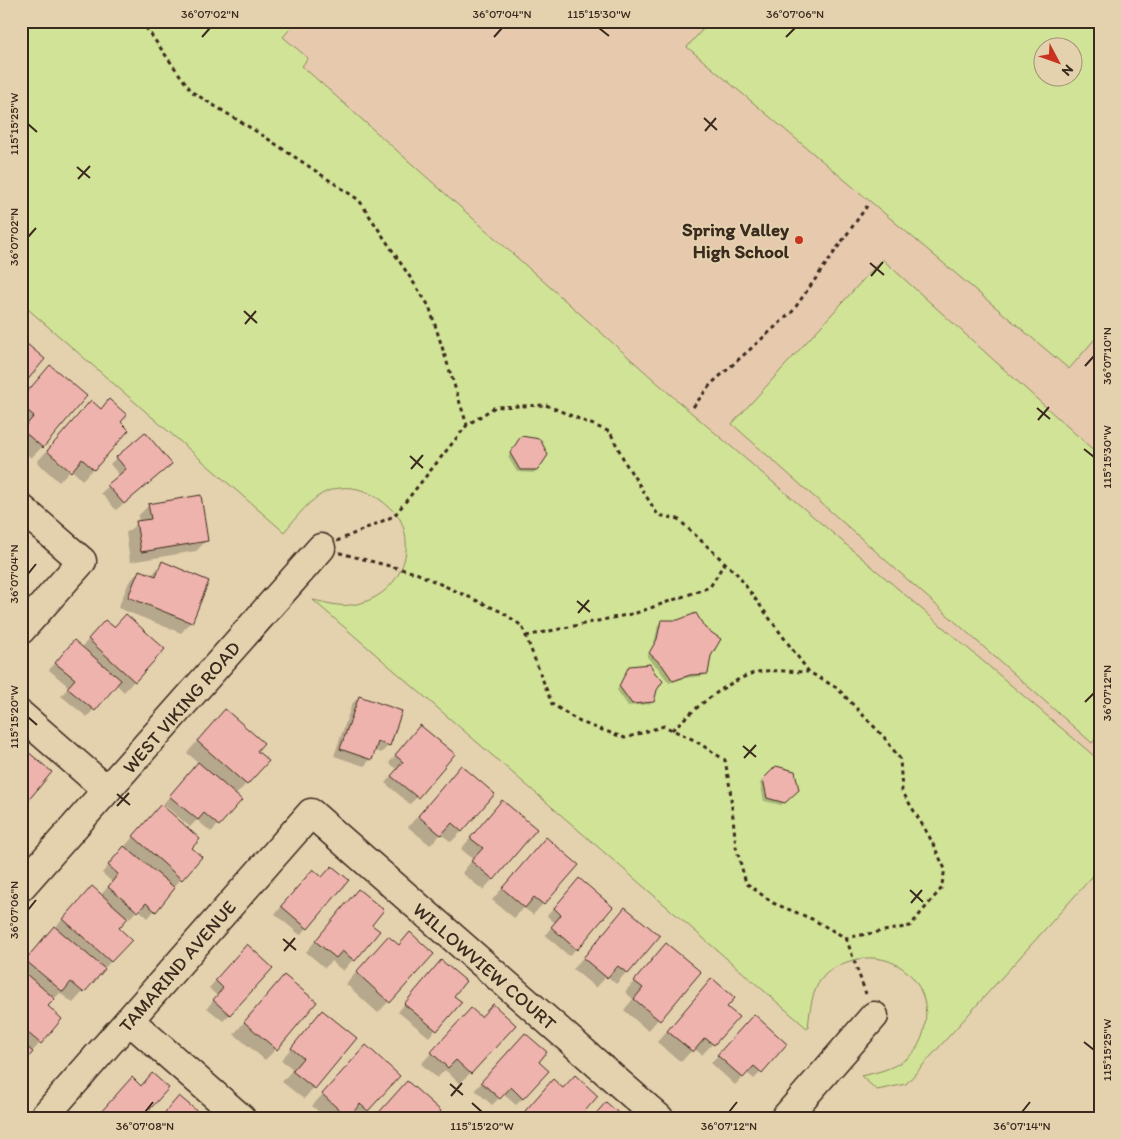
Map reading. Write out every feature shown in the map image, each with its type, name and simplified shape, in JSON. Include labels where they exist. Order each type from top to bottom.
[{"type":"street","points":[[21,508],[82,561],[21,630]]},
{"type":"street","name":"WEST VIKING ROAD","points":[[21,888],[320,548]]},
{"type":"street","points":[[21,715],[107,790]]},
{"type":"street","name":"TAMARIND AVENUE","points":[[43,1118],[311,813]]},
{"type":"street","name":"WILLOWVIEW COURT","points":[[311,813],[659,1118]]},
{"type":"street","points":[[784,1118],[874,1016]]},
{"type":"street","points":[[129,1020],[241,1118]]},
{"type":"path","points":[[141,21],[192,92],[262,135],[359,200],[429,306],[467,425]]},
{"type":"path","points":[[692,407],[711,384],[792,312],[867,206]]},
{"type":"path","points":[[546,404],[610,432],[626,464],[658,514],[678,519],[737,574],[809,672],[837,688],[884,738],[900,759],[902,791],[929,836],[945,869],[941,889],[910,926],[846,938],[812,919],[773,903],[746,882],[736,847],[730,788],[724,760],[694,740],[664,726],[625,738],[580,722],[552,704],[522,626],[502,612],[416,573],[320,548],[394,516],[467,425],[495,407],[546,404]]},
{"type":"path","points":[[526,636],[636,613],[710,587],[725,562]]},
{"type":"path","points":[[672,730],[697,707],[737,681],[759,672],[809,672]]},
{"type":"path","points":[[846,938],[874,1016]]},
{"type":"shaded area","name":"Spring Valley High School","points":[[267,21],[1100,21],[1100,761],[680,403],[301,65],[307,58]]},
{"type":"green space","points":[[21,21],[297,21],[283,37],[308,58],[302,66],[680,403],[1100,761],[1100,868],[906,1084],[877,1090],[861,1076],[882,1071],[902,1062],[913,1053],[921,1040],[925,1025],[925,1008],[922,994],[915,981],[905,970],[893,963],[879,959],[863,958],[836,967],[827,973],[816,988],[808,1029],[313,600],[336,605],[350,605],[365,602],[389,586],[398,575],[404,562],[406,548],[405,534],[400,519],[390,508],[377,497],[362,490],[337,488],[315,498],[284,532],[21,303]]},
{"type":"green space","points":[[710,21],[1100,21],[1100,333],[1069,369],[687,47]]},
{"type":"green space","points":[[882,259],[1100,456],[1100,734],[1092,743],[732,424]]},
{"type":"building","points":[[21,339],[45,359],[21,388]]},
{"type":"building","points":[[50,365],[87,396],[43,448],[22,430],[34,416],[21,405],[21,399]]},
{"type":"building","points":[[109,399],[127,415],[121,422],[129,430],[94,470],[82,459],[71,472],[47,451],[91,400],[101,409]]},
{"type":"building","points":[[145,432],[172,464],[124,504],[107,485],[126,469],[116,457]]},
{"type":"building","points":[[521,436],[540,439],[548,455],[538,470],[520,470],[510,453]]},
{"type":"building","points":[[201,495],[208,541],[141,552],[136,521],[151,519],[148,504]]},
{"type":"building","points":[[162,561],[209,581],[192,623],[128,597],[139,570],[156,576]]},
{"type":"building","points":[[696,613],[705,628],[721,639],[711,656],[708,674],[690,675],[673,681],[662,665],[649,653],[657,639],[661,620],[678,620]]},
{"type":"building","points":[[126,614],[165,649],[135,682],[88,639],[105,620],[114,627]]},
{"type":"building","points":[[74,640],[121,680],[95,711],[67,688],[75,679],[55,663]]},
{"type":"building","points":[[650,664],[663,681],[657,690],[654,702],[632,704],[619,686],[629,666]]},
{"type":"building","points":[[359,696],[402,711],[390,746],[378,742],[372,760],[340,749]]},
{"type":"building","points":[[225,709],[264,743],[257,751],[269,761],[247,785],[197,741]]},
{"type":"building","points":[[420,725],[455,754],[418,798],[391,776],[403,762],[395,755]]},
{"type":"building","points":[[21,746],[52,772],[27,802],[21,797]]},
{"type":"building","points":[[198,762],[242,800],[219,826],[204,813],[198,820],[169,796]]},
{"type":"building","points":[[461,765],[495,794],[462,832],[452,823],[441,835],[418,816]]},
{"type":"building","points":[[776,766],[795,771],[799,790],[785,803],[767,798],[763,779]]},
{"type":"building","points":[[502,800],[537,829],[494,880],[471,861],[483,848],[470,838]]},
{"type":"building","points":[[161,804],[200,839],[192,848],[202,857],[182,880],[133,836]]},
{"type":"building","points":[[546,837],[579,865],[544,905],[534,897],[525,908],[502,888]]},
{"type":"building","points":[[124,846],[175,888],[156,912],[146,903],[138,912],[108,887],[118,874],[108,865]]},
{"type":"building","points":[[332,866],[349,880],[308,929],[281,906],[313,869],[322,877]]},
{"type":"building","points":[[579,878],[613,907],[577,950],[551,927],[561,915],[554,908]]},
{"type":"building","points":[[92,886],[128,918],[119,928],[132,940],[111,962],[63,919]]},
{"type":"building","points":[[358,889],[384,910],[372,925],[380,931],[355,961],[342,951],[336,958],[315,941]]},
{"type":"building","points":[[625,907],[660,936],[628,974],[618,966],[607,978],[583,958]]},
{"type":"building","points":[[54,926],[105,969],[84,993],[71,982],[63,992],[25,960]]},
{"type":"building","points":[[410,932],[434,954],[390,1003],[356,972],[388,936],[399,945]]},
{"type":"building","points":[[666,943],[701,972],[660,1021],[634,999],[643,988],[634,981]]},
{"type":"building","points":[[247,944],[273,968],[230,1015],[213,1000],[223,988],[215,980]]},
{"type":"building","points":[[441,960],[466,981],[454,996],[462,1002],[437,1031],[404,1004]]},
{"type":"building","points":[[25,973],[55,999],[48,1006],[62,1019],[41,1044],[21,1027],[21,978]]},
{"type":"building","points":[[284,975],[317,1002],[277,1050],[244,1022]]},
{"type":"building","points":[[712,978],[735,998],[727,1007],[739,1017],[714,1045],[705,1038],[693,1052],[667,1031]]},
{"type":"building","points":[[493,1004],[516,1025],[471,1074],[456,1060],[448,1068],[431,1052],[471,1008],[481,1017]]},
{"type":"building","points":[[322,1010],[357,1038],[315,1089],[292,1071],[303,1058],[291,1048]]},
{"type":"building","points":[[754,1014],[787,1044],[762,1073],[754,1066],[743,1078],[717,1055]]},
{"type":"building","points":[[525,1033],[547,1052],[539,1062],[549,1071],[523,1099],[511,1087],[500,1099],[481,1082]]},
{"type":"building","points":[[21,1042],[33,1052],[21,1066]]},
{"type":"building","points":[[366,1045],[400,1076],[368,1111],[360,1104],[348,1118],[322,1094]]},
{"type":"building","points":[[152,1073],[169,1088],[142,1118],[105,1118],[100,1113],[132,1077],[141,1086]]},
{"type":"building","points":[[575,1075],[598,1096],[579,1118],[519,1118],[553,1079],[563,1088]]},
{"type":"building","points":[[407,1081],[441,1111],[435,1118],[374,1118]]},
{"type":"building","points":[[179,1096],[203,1116],[201,1118],[160,1118]]},
{"type":"building","points":[[606,1102],[624,1118],[592,1118]]},
{"type":"place","name":"Spring Valley High School","points":[[799,240]]}]
